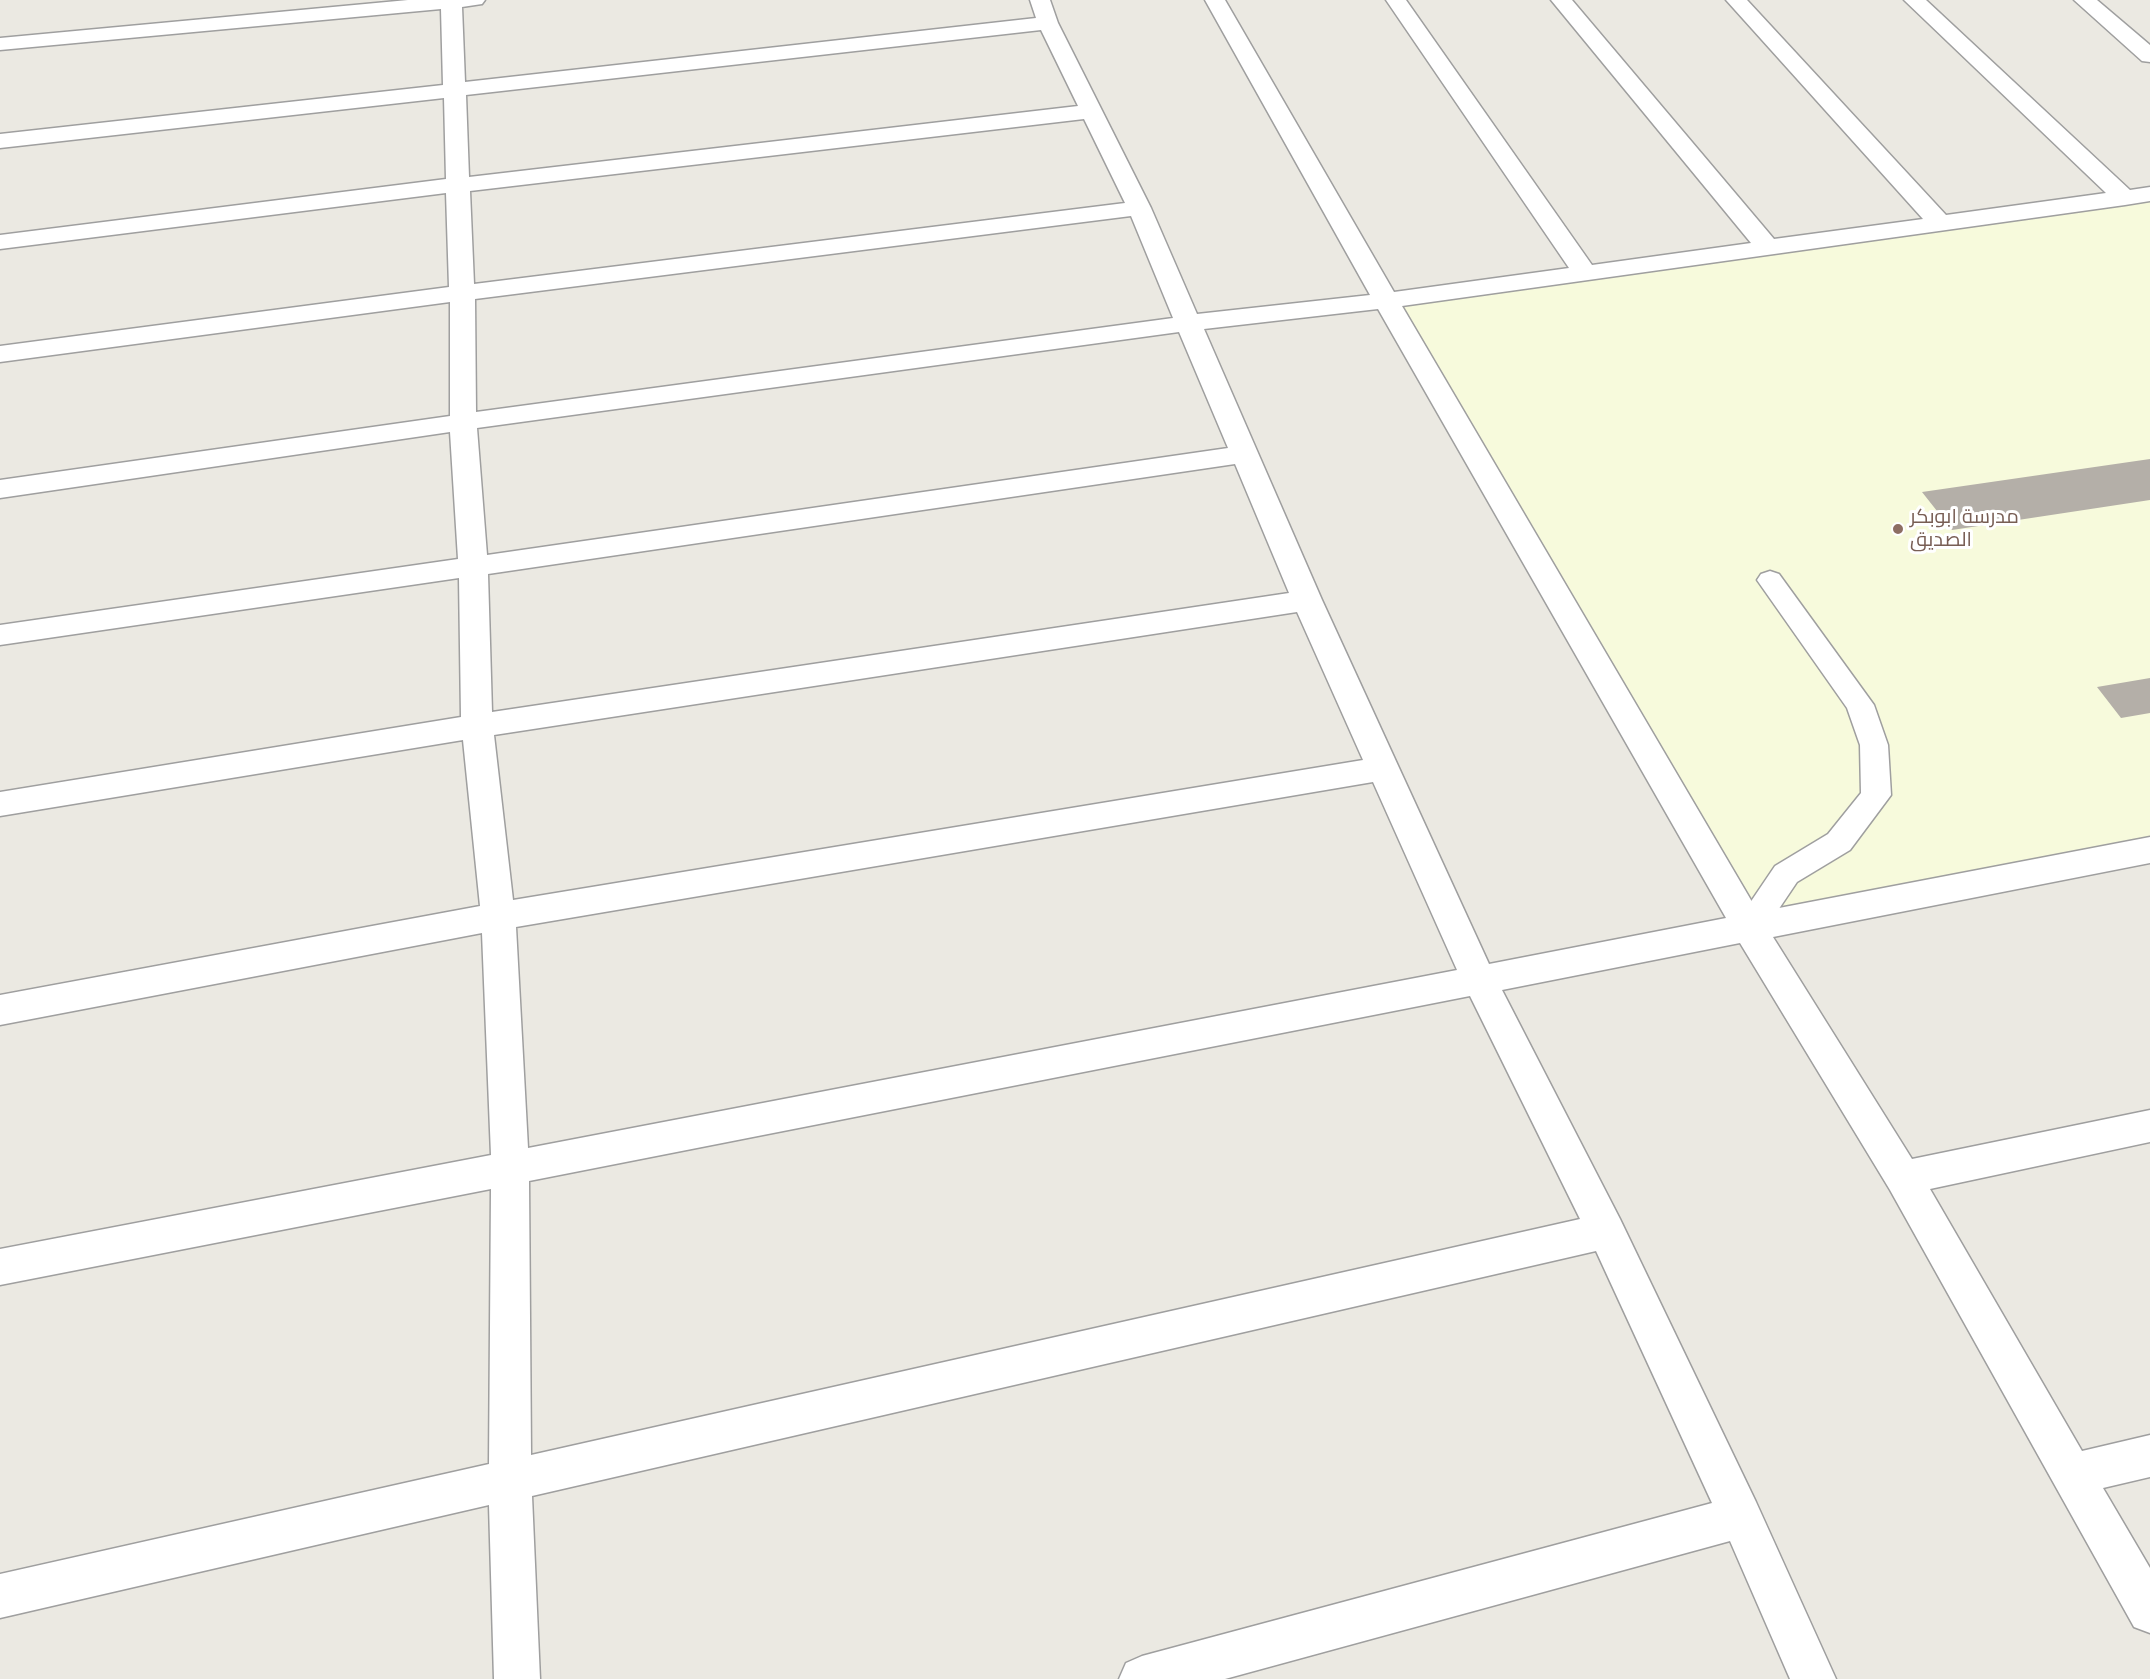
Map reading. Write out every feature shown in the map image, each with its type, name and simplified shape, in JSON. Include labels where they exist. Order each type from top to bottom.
[{"type":"street","points":[[0,44],[475,0]]},
{"type":"street","points":[[1215,0],[1386,301],[1749,928],[1903,1178],[2150,1611]]},
{"type":"street","points":[[1396,0],[1586,274]]},
{"type":"street","points":[[1561,0],[1768,247]]},
{"type":"street","points":[[1736,0],[1941,224]]},
{"type":"street","points":[[1914,0],[2125,198]]},
{"type":"street","points":[[2084,0],[2150,56]]},
{"type":"street","points":[[451,3],[462,292],[463,422],[473,566],[477,726],[498,916],[510,1167],[510,1482],[517,1679]]},
{"type":"street","points":[[0,141],[453,92],[1044,11],[1139,208],[1307,600],[1480,982],[1606,1231],[1741,1517],[1813,1679]]},
{"type":"street","points":[[0,242],[457,185],[1092,111]]},
{"type":"street","points":[[0,489],[463,422],[1189,323],[1386,301],[1586,274],[2150,194]]},
{"type":"street","points":[[0,354],[462,292],[1139,208]]},
{"type":"street","points":[[0,635],[1246,454]]},
{"type":"street","points":[[0,804],[477,726],[1307,600]]},
{"type":"street","points":[[0,1010],[498,916],[1384,768]]},
{"type":"street","points":[[0,1267],[1480,982],[2150,850]]},
{"type":"street","points":[[1903,1178],[2150,1126]]},
{"type":"street","points":[[0,1596],[510,1482],[1606,1231]]},
{"type":"street","points":[[2073,1474],[2150,1456]]},
{"type":"street","points":[[1142,1679],[1741,1517]]},
{"type":"lane","points":[[1749,928],[1786,874],[1839,842],[1876,795],[1875,745],[1860,705],[1770,580]]},
{"type":"shaded area","points":[[2150,194],[2150,848],[1750,927],[1386,301]]},
{"type":"building","points":[[2150,459],[2150,500],[1952,530],[1922,492]]},
{"type":"building","points":[[2150,678],[2150,713],[2121,718],[2097,687]]},
{"type":"place","name":"مدرسة ابوبكر الصديق","points":[[1898,529]]}]
